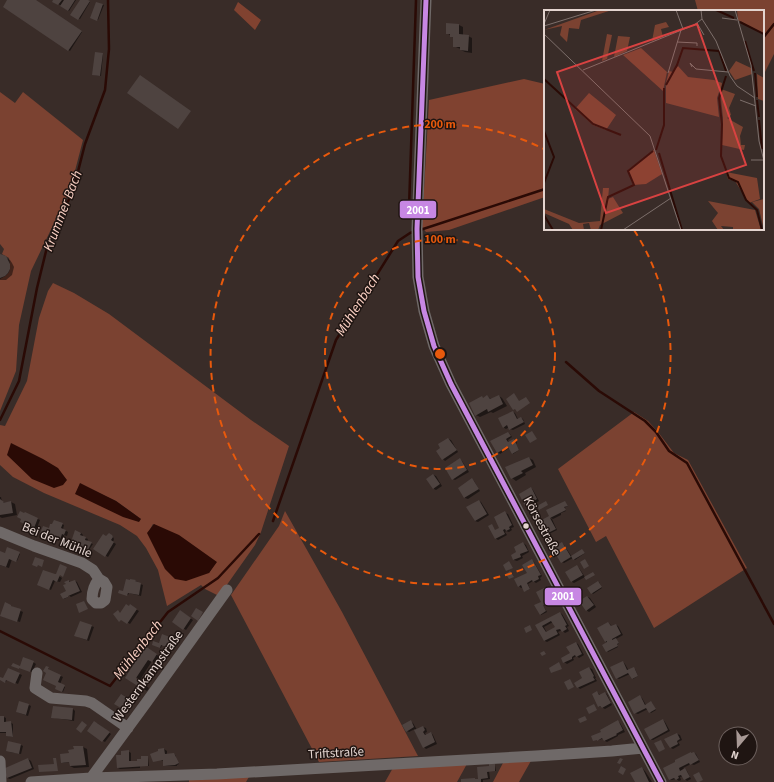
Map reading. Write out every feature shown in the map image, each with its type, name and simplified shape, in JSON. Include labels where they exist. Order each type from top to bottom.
[{"type":"street","name":"Körsestraße","points":[[426,0],[417,231],[418,277],[424,311],[434,346],[451,384],[661,782]]},
{"type":"street","name":"Bei der Mühle","points":[[0,532],[82,563],[93,570],[99,579]]},
{"type":"street","name":"Westernkampstraße","points":[[91,778],[227,590]]},
{"type":"street","points":[[37,672],[35,688],[51,698],[86,701],[92,703],[128,728]]},
{"type":"street","name":"Triftstraße","points":[[30,782],[78,781],[91,778],[217,774],[566,754],[643,748]]},
{"type":"street","points":[[0,761],[0,782]]},
{"type":"shaded area","points":[[695,0],[774,0],[774,54],[764,74],[764,10],[698,10]]},
{"type":"shaded area","points":[[238,2],[261,20],[255,30],[234,10]]},
{"type":"shaded area","points":[[524,79],[544,84],[544,197],[449,230],[426,232],[422,227],[429,100]]},
{"type":"shaded area","points":[[0,92],[15,103],[23,92],[83,140],[70,190],[31,271],[19,325],[16,371],[0,411],[0,279],[8,273],[10,266],[9,258],[2,254],[4,249],[0,244]]},
{"type":"shaded area","points":[[53,283],[74,293],[109,314],[251,420],[289,446],[261,532],[255,545],[219,596],[205,589],[201,585],[167,606],[158,570],[146,548],[137,536],[120,525],[44,493],[13,477],[0,465],[0,425],[5,426],[27,381],[39,318],[48,291]],"holes":[[[79,484],[116,501],[141,519]],[[153,524],[216,562],[209,573],[148,533]]]},
{"type":"shaded area","points":[[634,412],[648,421],[674,453],[688,460],[747,568],[654,628],[606,536],[596,542],[558,469]]},
{"type":"shaded area","points":[[11,443],[58,468],[67,480],[63,485],[54,488],[32,479],[7,455]]},
{"type":"shaded area","points":[[80,483],[116,501],[141,519],[139,522],[123,517],[75,494]]},
{"type":"shaded area","points":[[285,511],[342,612],[418,756],[319,762],[231,595],[279,526]]},
{"type":"shaded area","points":[[154,524],[179,535],[217,562],[209,573],[186,581],[175,579],[165,569],[147,533]]},
{"type":"shaded area","points":[[532,759],[519,782],[493,782],[504,761]]},
{"type":"shaded area","points":[[468,762],[457,782],[385,782],[394,766]]},
{"type":"shaded area","points":[[250,775],[246,782],[189,782],[189,778]]},
{"type":"building","points":[[7,0],[36,0],[82,31],[68,51],[3,7]]},
{"type":"building","points":[[53,0],[62,0],[58,5],[52,2]]},
{"type":"building","points":[[64,0],[75,0],[68,11],[60,6]]},
{"type":"building","points":[[80,0],[90,1],[78,20],[70,15]]},
{"type":"building","points":[[96,2],[103,4],[97,21],[90,18]]},
{"type":"building","points":[[446,23],[459,24],[459,34],[469,35],[468,51],[460,50],[460,47],[453,47],[453,37],[450,37],[450,34],[446,34]]},
{"type":"building","points":[[95,52],[103,53],[100,76],[92,75]]},
{"type":"building","points":[[140,75],[191,111],[178,129],[127,93]]},
{"type":"building","points":[[0,254],[6,256],[10,264],[10,269],[5,276],[0,278]]},
{"type":"building","points":[[514,393],[519,401],[526,397],[530,403],[517,412],[515,409],[513,410],[506,399]]},
{"type":"building","points":[[487,395],[490,399],[499,395],[503,404],[488,412],[487,409],[475,416],[469,403]]},
{"type":"building","points":[[513,411],[517,419],[521,417],[524,422],[509,430],[507,425],[503,428],[498,418]]},
{"type":"building","points":[[532,431],[537,439],[530,443],[525,435]]},
{"type":"building","points":[[508,432],[511,436],[506,439],[508,442],[514,439],[519,450],[512,454],[508,447],[497,453],[490,441]]},
{"type":"building","points":[[448,438],[457,450],[442,460],[436,451],[440,448],[438,444]]},
{"type":"building","points":[[529,457],[533,465],[521,471],[523,473],[511,479],[505,467]]},
{"type":"building","points":[[460,458],[467,470],[452,480],[445,468]]},
{"type":"building","points":[[433,474],[440,484],[433,489],[426,479]]},
{"type":"building","points":[[472,478],[479,489],[464,498],[458,488]]},
{"type":"building","points":[[531,487],[537,499],[525,506],[519,494]]},
{"type":"building","points":[[0,499],[4,502],[3,503],[11,501],[13,513],[0,515]]},
{"type":"building","points":[[479,500],[487,514],[475,521],[466,507]]},
{"type":"building","points":[[546,501],[548,505],[539,510],[537,506]]},
{"type":"building","points":[[565,501],[568,506],[564,507],[566,510],[550,518],[556,529],[542,536],[536,523],[549,516],[546,510]]},
{"type":"building","points":[[20,511],[38,518],[34,528],[20,522],[21,519],[17,517]]},
{"type":"building","points":[[505,511],[512,525],[509,527],[510,529],[506,531],[505,529],[503,530],[505,534],[495,539],[488,526],[492,524],[495,530],[499,528],[494,517]]},
{"type":"building","points":[[54,520],[63,523],[61,528],[66,530],[64,535],[62,534],[60,540],[40,533],[43,526],[49,528],[50,524],[52,524]]},
{"type":"building","points":[[75,530],[81,533],[80,535],[86,537],[85,540],[92,542],[88,550],[70,545]]},
{"type":"building","points":[[109,533],[113,537],[111,540],[114,542],[105,557],[93,549],[103,534],[106,536]]},
{"type":"building","points":[[523,542],[528,551],[520,554],[521,557],[513,560],[511,555],[516,552],[514,547]]},
{"type":"building","points":[[562,542],[571,557],[561,563],[552,548]]},
{"type":"building","points":[[7,547],[20,552],[16,562],[9,559],[6,567],[0,565],[0,551],[5,553]]},
{"type":"building","points":[[582,549],[585,553],[573,560],[571,556]]},
{"type":"building","points":[[35,557],[44,560],[42,567],[32,565]]},
{"type":"building","points":[[532,559],[541,575],[538,576],[539,579],[533,582],[532,580],[527,583],[530,589],[524,592],[521,585],[518,587],[514,579],[527,573],[522,565]]},
{"type":"building","points":[[585,559],[589,566],[584,569],[580,562]]},
{"type":"building","points":[[509,561],[513,568],[506,571],[503,565]]},
{"type":"building","points":[[60,564],[67,567],[63,577],[60,575],[57,582],[53,580],[49,590],[37,585],[43,570],[56,574]]},
{"type":"building","points":[[577,565],[583,575],[571,582],[565,572]]},
{"type":"building","points":[[510,571],[514,577],[509,579],[506,574]]},
{"type":"building","points":[[593,572],[595,575],[586,580],[584,577]]},
{"type":"building","points":[[126,579],[136,580],[135,581],[141,583],[139,595],[128,593],[127,596],[118,593],[119,590],[123,591]]},
{"type":"building","points":[[69,580],[69,582],[75,580],[80,591],[63,599],[60,594],[66,591],[63,585],[66,584],[64,582]]},
{"type":"building","points":[[598,581],[602,587],[591,594],[587,588]]},
{"type":"building","points":[[548,586],[555,599],[543,605],[546,611],[540,615],[534,605],[541,602],[536,592]]},
{"type":"building","points":[[587,596],[594,605],[586,611],[579,601]]},
{"type":"building","points":[[84,601],[88,609],[79,613],[76,604]]},
{"type":"building","points":[[5,602],[11,606],[21,609],[17,622],[0,616]]},
{"type":"building","points":[[126,604],[129,606],[130,604],[137,609],[127,624],[121,620],[119,622],[113,614],[118,610],[120,613]]},
{"type":"building","points":[[196,608],[203,612],[198,621],[191,616]]},
{"type":"building","points":[[180,610],[191,618],[183,630],[172,622]]},
{"type":"building","points":[[560,612],[567,625],[565,626],[567,629],[562,632],[560,629],[556,630],[558,634],[544,641],[535,625]],"holes":[[[551,621],[555,627],[546,632],[542,626]]]},
{"type":"building","points":[[80,621],[92,625],[87,640],[74,636]]},
{"type":"building","points":[[608,622],[611,626],[616,624],[621,634],[612,639],[616,638],[619,643],[617,644],[618,646],[606,652],[602,645],[607,641],[605,642],[597,628]]},
{"type":"building","points":[[530,625],[532,630],[526,633],[524,628]]},
{"type":"building","points":[[162,634],[175,639],[171,649],[161,645],[160,648],[152,645],[153,641],[159,643]]},
{"type":"building","points":[[576,642],[582,654],[576,657],[575,655],[572,659],[563,663],[561,658],[570,653],[566,647]]},
{"type":"building","points":[[145,646],[157,654],[152,662],[148,660],[136,678],[147,686],[144,690],[125,678]]},
{"type":"building","points":[[544,651],[546,654],[542,656],[540,653]]},
{"type":"building","points":[[23,657],[34,661],[30,672],[11,666],[13,663],[20,666]]},
{"type":"building","points":[[623,661],[627,670],[634,667],[638,676],[632,679],[628,673],[616,679],[610,667]]},
{"type":"building","points":[[559,662],[562,669],[551,673],[549,668]]},
{"type":"building","points":[[46,666],[49,667],[48,669],[61,675],[58,682],[65,685],[62,692],[55,689],[56,686],[43,680],[46,673],[43,671]]},
{"type":"building","points":[[589,667],[595,680],[577,688],[574,683],[582,678],[579,672]]},
{"type":"building","points":[[8,668],[20,673],[15,684],[6,680],[5,683],[0,680],[0,677],[3,678]]},
{"type":"building","points":[[570,679],[574,687],[568,690],[564,682]]},
{"type":"building","points":[[597,691],[599,695],[605,692],[611,703],[602,708],[600,706],[598,707],[592,694]]},
{"type":"building","points":[[121,694],[132,701],[126,711],[114,704]]},
{"type":"building","points":[[640,695],[645,705],[651,701],[656,709],[649,713],[646,708],[634,714],[628,702]]},
{"type":"building","points":[[19,701],[29,704],[26,715],[16,712]]},
{"type":"building","points":[[594,704],[597,710],[589,714],[586,708]]},
{"type":"building","points":[[53,706],[73,708],[72,720],[51,718]]},
{"type":"building","points":[[0,716],[4,716],[4,722],[11,721],[13,737],[6,736],[6,732],[0,732]]},
{"type":"building","points":[[585,716],[587,720],[580,723],[578,719]]},
{"type":"building","points":[[663,719],[668,730],[650,740],[644,729]]},
{"type":"building","points":[[411,720],[414,727],[406,732],[402,725]]},
{"type":"building","points":[[618,720],[623,730],[616,734],[617,735],[604,741],[602,738],[597,741],[593,741],[591,736],[601,732],[600,730]]},
{"type":"building","points":[[82,721],[87,725],[81,733],[76,729]]},
{"type":"building","points":[[94,721],[110,732],[102,742],[87,731]]},
{"type":"building","points":[[423,726],[425,730],[423,732],[425,735],[431,732],[435,742],[423,748],[414,730]]},
{"type":"building","points":[[677,733],[680,739],[677,741],[678,744],[670,748],[664,739]]},
{"type":"building","points":[[661,740],[665,749],[659,752],[654,743]]},
{"type":"building","points":[[8,741],[21,744],[19,754],[6,751]]},
{"type":"building","points":[[73,746],[83,746],[86,765],[70,766],[69,762],[61,763],[60,754],[69,753],[68,750],[74,749]]},
{"type":"building","points":[[164,748],[165,754],[174,753],[179,763],[175,765],[163,766],[163,760],[153,762],[150,754],[158,751],[158,749]]},
{"type":"building","points":[[129,750],[129,761],[137,761],[137,759],[141,759],[141,756],[148,756],[148,766],[117,768],[116,755],[121,755],[121,751]]},
{"type":"building","points":[[691,752],[694,752],[699,760],[690,765],[689,763],[679,768],[680,771],[685,768],[690,777],[684,780],[681,775],[678,776],[679,778],[676,780],[674,778],[669,780],[663,768]]},
{"type":"building","points":[[28,758],[32,768],[7,778],[3,769]]},
{"type":"building","points":[[53,758],[56,758],[58,771],[39,772],[38,765],[54,764]]},
{"type":"building","points":[[620,758],[623,759],[620,764],[617,763]]},
{"type":"building","points":[[489,764],[495,764],[495,771],[487,772],[488,778],[481,779],[481,782],[461,782],[461,779],[478,779],[477,767],[489,766]]},
{"type":"building","points":[[621,766],[626,769],[623,775],[618,772]]},
{"type":"building","points":[[642,767],[649,782],[635,782],[630,773]]},
{"type":"building","points":[[699,772],[703,780],[697,782],[693,775]]},
{"type":"waterway","name":"Krummer Bach","points":[[0,420],[19,381],[37,288],[48,243],[73,191],[85,144],[105,90],[109,49],[108,0]]},
{"type":"waterway","points":[[409,208],[416,0]]},
{"type":"waterway","name":"Mühlenbach","points":[[764,37],[774,24]]},
{"type":"waterway","name":"Mühlenbach","points":[[420,230],[544,189]]},
{"type":"waterway","name":"Mühlenbach","points":[[273,521],[336,340],[398,241],[413,232]]},
{"type":"waterway","points":[[566,362],[599,391],[645,421],[656,432],[669,451],[687,463],[774,624]]},
{"type":"waterway","name":"Mühlenbach","points":[[0,631],[110,686],[168,612],[218,578],[259,534]]},
{"type":"transit line","name":"2001","points":[[426,0],[417,229],[418,277],[424,311],[434,346],[451,384],[661,782]]}]
